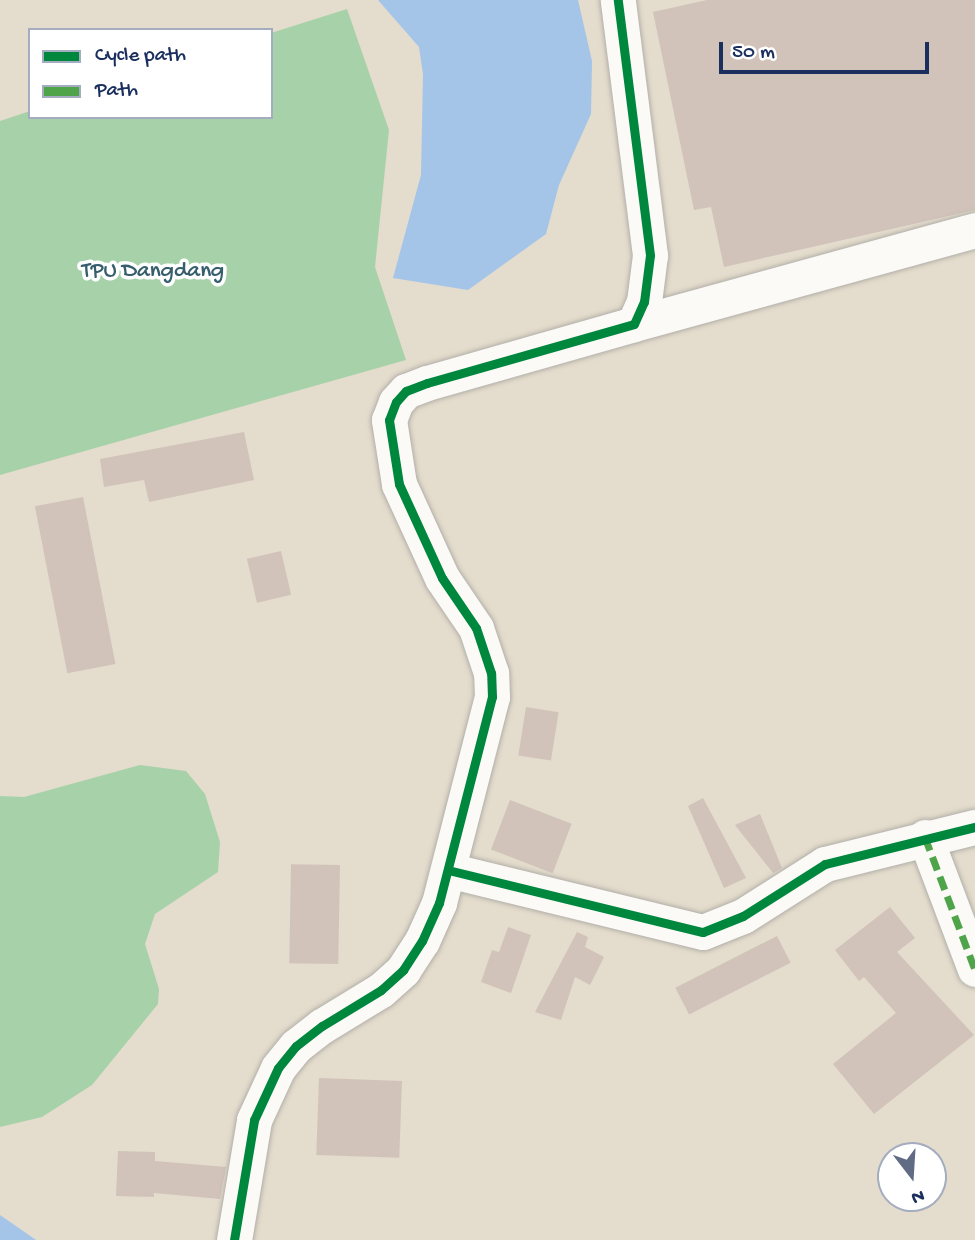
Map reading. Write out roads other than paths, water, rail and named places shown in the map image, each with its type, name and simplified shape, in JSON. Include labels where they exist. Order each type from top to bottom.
[{"type":"street","points":[[618,0],[650,256],[650,279],[634,324]]},
{"type":"street","points":[[234,1240],[252,1132],[263,1094],[296,1046],[382,990],[403,970],[439,903],[492,697],[491,673],[476,628],[442,578],[399,484],[389,420],[406,391],[634,324],[975,230]]},
{"type":"street","points":[[447,870],[703,932],[743,916],[825,864],[925,837],[975,827]]},
{"type":"street","points":[[925,837],[975,969]]},
{"type":"water","points":[[378,0],[578,0],[592,61],[591,114],[559,185],[546,234],[468,290],[393,278],[421,175],[423,74],[419,47]]},
{"type":"water","points":[[0,1215],[36,1240],[0,1240]]},
{"type":"park label","name":"TPU Dangdang","points":[[153,272]]}]
